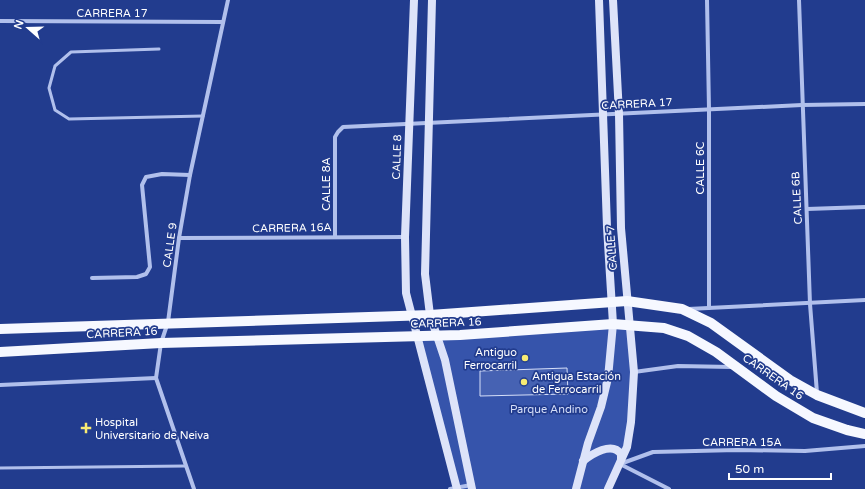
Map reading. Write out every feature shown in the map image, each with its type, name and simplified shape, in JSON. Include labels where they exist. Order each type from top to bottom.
[{"type":"main road","name":"CALLE 8","points":[[414,0],[405,237],[406,293],[455,489]]},
{"type":"main road","points":[[432,0],[425,274],[430,315],[445,360],[472,487]]},
{"type":"main road","name":"CALLE 7","points":[[576,489],[583,461],[601,407],[608,378],[613,324],[602,115],[599,0]]},
{"type":"main road","name":"CALLE 7","points":[[608,489],[627,447],[632,422],[634,372],[621,228],[619,114],[612,0]]},
{"type":"main road","name":"CARRERA 16","points":[[0,329],[168,322],[430,315],[627,301],[682,309],[711,323],[790,380],[817,395],[865,413]]},
{"type":"main road","name":"CARRERA 16","points":[[0,352],[161,343],[437,336],[613,324],[664,328],[688,336],[716,352],[740,368],[776,396],[813,418],[865,434]]},
{"type":"main road","points":[[583,461],[599,451],[614,448],[621,454],[620,464]]},
{"type":"street","name":"CALLE 9","points":[[194,489],[156,378],[161,343],[168,322],[179,238],[190,175],[228,0]]},
{"type":"street","name":"CALLE 6C","points":[[707,0],[710,308]]},
{"type":"street","name":"CALLE 6B","points":[[799,0],[810,304],[817,395]]},
{"type":"street","name":"CARRERA 17","points":[[0,21],[223,22]]},
{"type":"street","name":"CARRERA 17","points":[[338,132],[343,127],[802,105],[865,104]]},
{"type":"street","name":"CALLE 8A","points":[[334,236],[335,137],[338,132]]},
{"type":"street","points":[[92,278],[137,277],[146,274],[150,267],[142,185],[146,177],[162,174],[190,175]]},
{"type":"street","points":[[807,210],[865,207]]},
{"type":"street","name":"CARRERA 16A","points":[[179,238],[334,236],[405,237]]},
{"type":"street","points":[[682,309],[810,304],[865,300]]},
{"type":"street","points":[[634,372],[678,366],[722,366],[740,368]]},
{"type":"street","points":[[0,385],[156,378]]},
{"type":"street","name":"CARRERA 15A","points":[[620,464],[653,452],[737,450],[806,451],[865,446]]},
{"type":"street","points":[[620,464],[669,489]]},
{"type":"street","points":[[455,489],[472,487]]},
{"type":"lane","points":[[159,49],[71,52],[55,66],[49,88],[55,110],[69,119],[203,116]]},
{"type":"lane","points":[[0,468],[186,466]]},
{"type":"green space","name":"Parque Andino","points":[[630,325],[631,422],[627,447],[608,489],[457,489],[417,336]]},
{"type":"building","name":"Antigua Estación de Ferrocarril","points":[[567,368],[568,394],[480,396],[480,371]]},
{"type":"place","name":"Antiguo Ferrocarril","points":[[525,358]]},
{"type":"place","name":"Antigua Estación de Ferrocarril","points":[[524,382]]},
{"type":"place","name":"Hospital Universitario de Neiva","points":[[86,428]]}]
